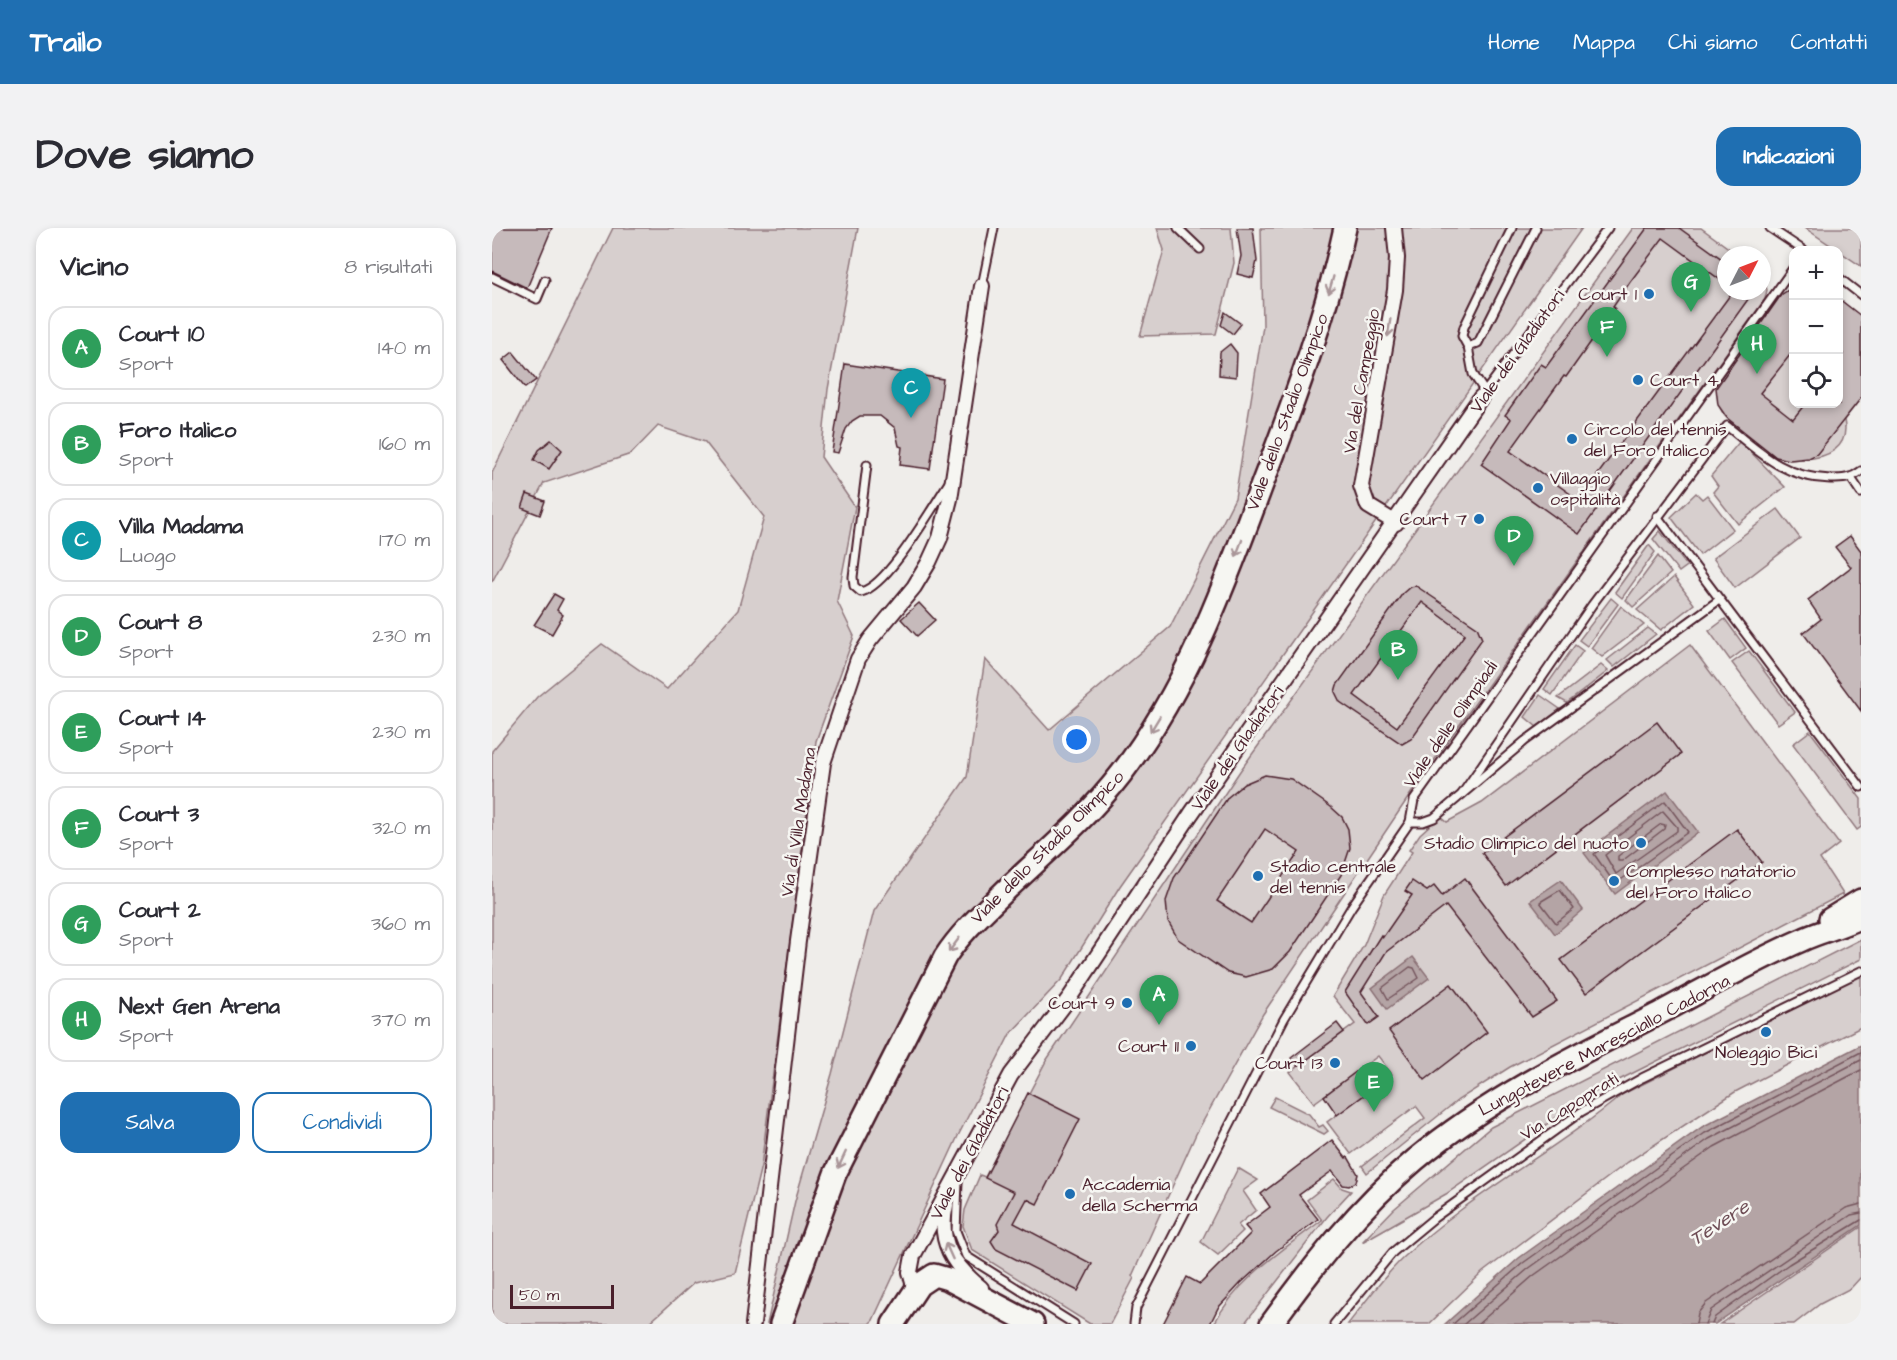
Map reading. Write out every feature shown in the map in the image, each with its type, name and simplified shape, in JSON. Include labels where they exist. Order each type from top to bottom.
[{"type":"main road","name":"Viale dello Stadio Olimpico","points":[[781,1324],[835,1174],[945,957],[968,928],[1069,830],[1119,777],[1148,736],[1190,665],[1220,597],[1274,455],[1319,325],[1345,228]]},
{"type":"main road","points":[[1803,939],[1832,917],[1861,900]]},
{"type":"main road","points":[[1803,939],[1837,929],[1861,917]]},
{"type":"main road","name":"Lungotevere Maresciallo Cadorna","points":[[1270,1324],[1315,1264],[1360,1213],[1402,1172],[1450,1132],[1526,1083],[1803,939]]},
{"type":"main road","points":[[898,1322],[915,1290],[925,1278],[939,1275],[1004,1306],[1033,1324]]},
{"type":"street","name":"Via del Campeggio","points":[[1394,228],[1397,258],[1395,290],[1361,486],[1368,506],[1395,523]]},
{"type":"street","name":"Via di Villa Madama","points":[[753,1324],[798,942],[823,763],[862,652],[908,595],[933,555],[946,518],[982,286]]},
{"type":"street","name":"Viale dei Gladiatori","points":[[915,1290],[910,1272],[913,1256],[1011,1075],[1070,997],[1191,814],[1483,395]]},
{"type":"street","points":[[950,1191],[943,1222],[946,1248],[961,1271],[1004,1306]]},
{"type":"lane","points":[[982,286],[994,228]]},
{"type":"lane","points":[[1178,228],[1200,249]]},
{"type":"lane","points":[[1483,395],[1473,374],[1468,347],[1462,336],[1464,327],[1512,228]]},
{"type":"lane","name":"Viale dei Gladiatori","points":[[1483,395],[1608,228]]},
{"type":"lane","points":[[1770,228],[1797,246]]},
{"type":"lane","points":[[1468,347],[1478,343],[1534,229]]},
{"type":"lane","name":"Viale delle Olimpiadi","points":[[1134,1324],[1136,1308],[1284,1019],[1352,906],[1410,822],[1414,800],[1789,274]]},
{"type":"lane","points":[[492,277],[537,299],[545,280]]},
{"type":"lane","points":[[1843,280],[1861,295]]},
{"type":"lane","points":[[1462,794],[1657,516],[1727,426],[1791,473],[1817,478],[1851,478],[1861,471]]},
{"type":"lane","points":[[867,465],[853,577],[854,586],[861,592],[872,588],[894,565],[953,477]]},
{"type":"lane","points":[[1851,478],[1861,493]]},
{"type":"lane","points":[[1657,516],[1861,787]]},
{"type":"lane","points":[[1410,822],[1431,820],[1525,741],[1719,600]]},
{"type":"lane","name":"Via Capoprati","points":[[1334,1324],[1393,1252],[1434,1218],[1581,1112],[1642,1078],[1861,971]]},
{"type":"lane","points":[[958,1176],[956,1231],[966,1256],[1074,1324]]},
{"type":"shaded area","points":[[613,228],[858,228],[828,389],[821,457],[855,507],[837,601],[854,636],[816,741],[761,1166],[735,1273],[694,1283],[648,1324],[492,1324],[492,751],[537,697],[602,644],[667,689],[738,610],[764,517],[705,442],[658,426],[631,454],[544,483],[492,582],[492,473]]},
{"type":"shaded area","points":[[1157,228],[1231,228],[1234,263],[1216,334],[1140,336],[1164,250]]},
{"type":"shaded area","points":[[1261,228],[1582,228],[1120,886],[1062,979],[1010,1034],[958,1136],[873,1320],[869,1324],[767,1324],[795,1201],[832,1074],[874,911],[967,777],[985,659],[1049,730],[1170,627],[1235,498],[1263,326]]},
{"type":"shaded area","points":[[1633,228],[1701,228],[1726,246],[1717,246],[1717,300],[1764,300],[1420,780],[1263,1014],[1196,1134],[1132,1276],[1134,1278],[1110,1324],[1090,1324],[972,1250],[963,1226],[965,1210],[980,1175],[985,1177],[1046,1061],[1240,771]]},
{"type":"shaded area","points":[[1805,228],[1861,228],[1861,266],[1843,254],[1843,246],[1832,246]]},
{"type":"shaded area","points":[[1789,290],[1789,408],[1843,408],[1843,302],[1861,317],[1861,398],[1844,420],[1844,438],[1840,444],[1828,454],[1813,458],[1790,460],[1766,450],[1751,440],[1725,416],[1718,399],[1718,380],[1722,372],[1764,315]]},
{"type":"shaded area","points":[[1740,441],[1785,487],[1738,524],[1713,492],[1718,486],[1711,476]]},
{"type":"shaded area","points":[[1696,493],[1702,499],[1707,495],[1733,529],[1700,555],[1671,517]]},
{"type":"shaded area","points":[[1778,509],[1800,538],[1735,588],[1713,558]]},
{"type":"shaded area","points":[[1660,531],[1687,566],[1679,572],[1653,539]]},
{"type":"shaded area","points":[[1649,545],[1655,552],[1622,598],[1615,592]]},
{"type":"shaded area","points":[[1658,556],[1671,573],[1633,607],[1626,600]]},
{"type":"shaded area","points":[[1674,577],[1694,604],[1661,630],[1637,610]]},
{"type":"shaded area","points":[[1611,598],[1618,604],[1587,646],[1579,640]]},
{"type":"shaded area","points":[[1621,606],[1644,625],[1602,657],[1591,648]]},
{"type":"shaded area","points":[[1725,619],[1746,648],[1730,660],[1709,631]]},
{"type":"shaded area","points":[[1648,628],[1656,634],[1614,667],[1607,660]]},
{"type":"shaded area","points":[[1575,645],[1583,651],[1552,695],[1544,689]]},
{"type":"shaded area","name":"Complesso natatorio del Foro Italico","points":[[1690,645],[1839,844],[1820,859],[1843,894],[1510,1067],[1458,1100],[1367,1173],[1362,1166],[1425,1118],[1416,1106],[1351,1154],[1327,1122],[1392,1074],[1378,1056],[1314,1103],[1290,1072],[1355,1024],[1333,996],[1364,945],[1384,895],[1412,852],[1409,850],[1420,834],[1440,816],[1447,822],[1482,803]]},
{"type":"shaded area","points":[[1749,651],[1795,712],[1778,724],[1732,663]]},
{"type":"shaded area","points":[[1601,665],[1608,671],[1567,703],[1558,698]]},
{"type":"shaded area","points":[[1540,695],[1560,709],[1537,727],[1525,717]]},
{"type":"shaded area","points":[[1810,731],[1861,799],[1861,827],[1857,830],[1793,744]]},
{"type":"shaded area","points":[[1861,939],[1861,959],[1589,1095],[1446,1194],[1362,1242],[1394,1209],[1491,1127]]},
{"type":"shaded area","points":[[1861,974],[1861,1027],[1735,1092],[1628,1162],[1483,1272],[1429,1324],[1348,1324],[1389,1273],[1430,1234],[1623,1094]]},
{"type":"shaded area","points":[[1275,1097],[1309,1114],[1319,1127],[1323,1125],[1328,1131],[1324,1134],[1269,1107]]},
{"type":"shaded area","points":[[1238,1168],[1258,1180],[1243,1191],[1256,1210],[1238,1225],[1243,1231],[1218,1255],[1201,1242]]},
{"type":"shaded area","points":[[1334,1179],[1342,1188],[1351,1191],[1327,1217],[1244,1324],[1214,1324],[1223,1308],[1248,1279],[1322,1220],[1307,1200]]},
{"type":"shaded area","points":[[1861,1227],[1861,1277],[1851,1288],[1820,1304],[1794,1324],[1720,1324]]},
{"type":"water","name":"Stadio Olimpico del nuoto","points":[[1667,791],[1698,832],[1615,894],[1584,853]]},
{"type":"water","points":[[1561,880],[1583,910],[1555,934],[1530,901]]},
{"type":"water","points":[[1413,957],[1429,978],[1387,1009],[1372,988]]},
{"type":"water","name":"Tevere","points":[[1861,1045],[1861,1225],[1715,1324],[1445,1324],[1519,1258],[1702,1127]]},
{"type":"building","points":[[492,228],[552,228],[527,288],[492,271]]},
{"type":"building","points":[[1237,228],[1253,228],[1257,261],[1253,278],[1237,274],[1241,256]]},
{"type":"building","points":[[1647,228],[1679,228],[1717,255],[1717,277],[1663,238],[1630,282],[1613,307],[1615,308],[1566,377],[1564,376],[1510,451],[1579,500],[1726,300],[1748,300],[1579,534],[1481,464],[1511,419],[1505,415],[1541,364],[1546,367]]},
{"type":"building","points":[[1789,289],[1789,356],[1760,393],[1793,419],[1802,408],[1843,408],[1843,302],[1861,316],[1861,398],[1817,454],[1809,458],[1790,460],[1776,457],[1727,418],[1718,405],[1716,388],[1781,295]]},
{"type":"building","points":[[1225,312],[1241,324],[1233,334],[1221,325]]},
{"type":"building","points":[[1230,344],[1237,353],[1236,377],[1219,375],[1220,352]]},
{"type":"building","points":[[513,352],[536,380],[525,388],[503,360]]},
{"type":"building","points":[[845,364],[943,379],[930,469],[900,465],[902,447],[899,446],[895,428],[880,416],[860,416],[852,421],[846,429],[838,453],[832,452]]},
{"type":"building","points":[[551,440],[562,450],[549,469],[534,460],[539,450]]},
{"type":"building","points":[[527,494],[545,501],[540,515],[522,508]]},
{"type":"building","points":[[1850,536],[1861,551],[1861,711],[1803,633],[1821,619],[1808,600],[1851,567],[1835,547]]},
{"type":"building","points":[[1416,586],[1477,627],[1482,639],[1411,739],[1402,744],[1340,702],[1335,692],[1337,685],[1403,593],[1410,587]],"holes":[[[1422,602],[1465,634],[1397,727],[1354,695]]]},
{"type":"building","points":[[554,594],[563,599],[557,610],[563,615],[552,634],[534,625]]},
{"type":"building","points":[[919,603],[935,620],[917,636],[901,619]]},
{"type":"building","points":[[1657,722],[1681,754],[1506,886],[1482,853]]},
{"type":"building","name":"Stadio centrale del tennis","points":[[1265,775],[1291,779],[1342,817],[1348,829],[1350,848],[1341,875],[1290,952],[1273,969],[1246,977],[1228,973],[1178,939],[1168,921],[1166,901],[1174,878],[1228,797],[1244,784]],"holes":[[[1265,829],[1299,852],[1251,923],[1217,901]]]},
{"type":"building","points":[[1737,829],[1762,862],[1586,993],[1561,960]]},
{"type":"building","points":[[1465,878],[1557,1001],[1532,1017],[1446,906],[1386,952],[1361,992],[1379,1017],[1368,1025],[1345,992],[1381,935],[1383,937],[1412,895],[1405,891],[1412,881],[1427,891],[1434,886],[1442,896]]},
{"type":"building","points":[[1451,984],[1487,1032],[1425,1080],[1389,1031]]},
{"type":"building","points":[[1337,1023],[1344,1032],[1298,1066],[1291,1058]]},
{"type":"building","points":[[1361,1068],[1375,1087],[1337,1115],[1324,1096]]},
{"type":"building","points":[[1028,1093],[1080,1119],[1037,1204],[1027,1199],[1014,1223],[1092,1264],[1078,1291],[996,1249],[991,1241],[999,1230],[997,1224],[1014,1192],[985,1178]]},
{"type":"building","points":[[1332,1140],[1346,1158],[1348,1157],[1358,1174],[1356,1182],[1349,1186],[1343,1185],[1332,1171],[1299,1195],[1318,1219],[1276,1251],[1241,1283],[1218,1308],[1210,1324],[1163,1324],[1187,1277],[1200,1284],[1251,1233],[1245,1226],[1270,1207],[1261,1194]]},
{"type":"place","name":"Court 1","points":[[1649,294]]},
{"type":"place","name":"Court 2","points":[[1691,312]]},
{"type":"place","name":"Court 3","points":[[1607,357]]},
{"type":"place","name":"Next Gen Arena","points":[[1757,374]]},
{"type":"place","name":"Court 4","points":[[1638,380]]},
{"type":"place","name":"Villa Madama","points":[[911,418]]},
{"type":"place","name":"Circolo del tennis del Foro Italico","points":[[1572,439]]},
{"type":"place","name":"Villaggio ospitalità","points":[[1538,488]]},
{"type":"place","name":"Court 7","points":[[1479,519]]},
{"type":"place","name":"Court 8","points":[[1514,566]]},
{"type":"place","name":"Foro Italico","points":[[1398,680]]},
{"type":"place","name":"Stadio Olimpico del nuoto","points":[[1641,843]]},
{"type":"place","name":"Stadio centrale del tennis","points":[[1258,876]]},
{"type":"place","name":"Complesso natatorio del Foro Italico","points":[[1614,881]]},
{"type":"place","name":"Court 9","points":[[1127,1003]]},
{"type":"place","name":"Court 10","points":[[1159,1025]]},
{"type":"place","name":"Noleggio Bici","points":[[1766,1032]]},
{"type":"place","name":"Court 11","points":[[1191,1046]]},
{"type":"place","name":"Court 13","points":[[1335,1063]]},
{"type":"place","name":"Court 14","points":[[1374,1112]]},
{"type":"place","name":"Accademia della Scherma","points":[[1070,1194]]}]
